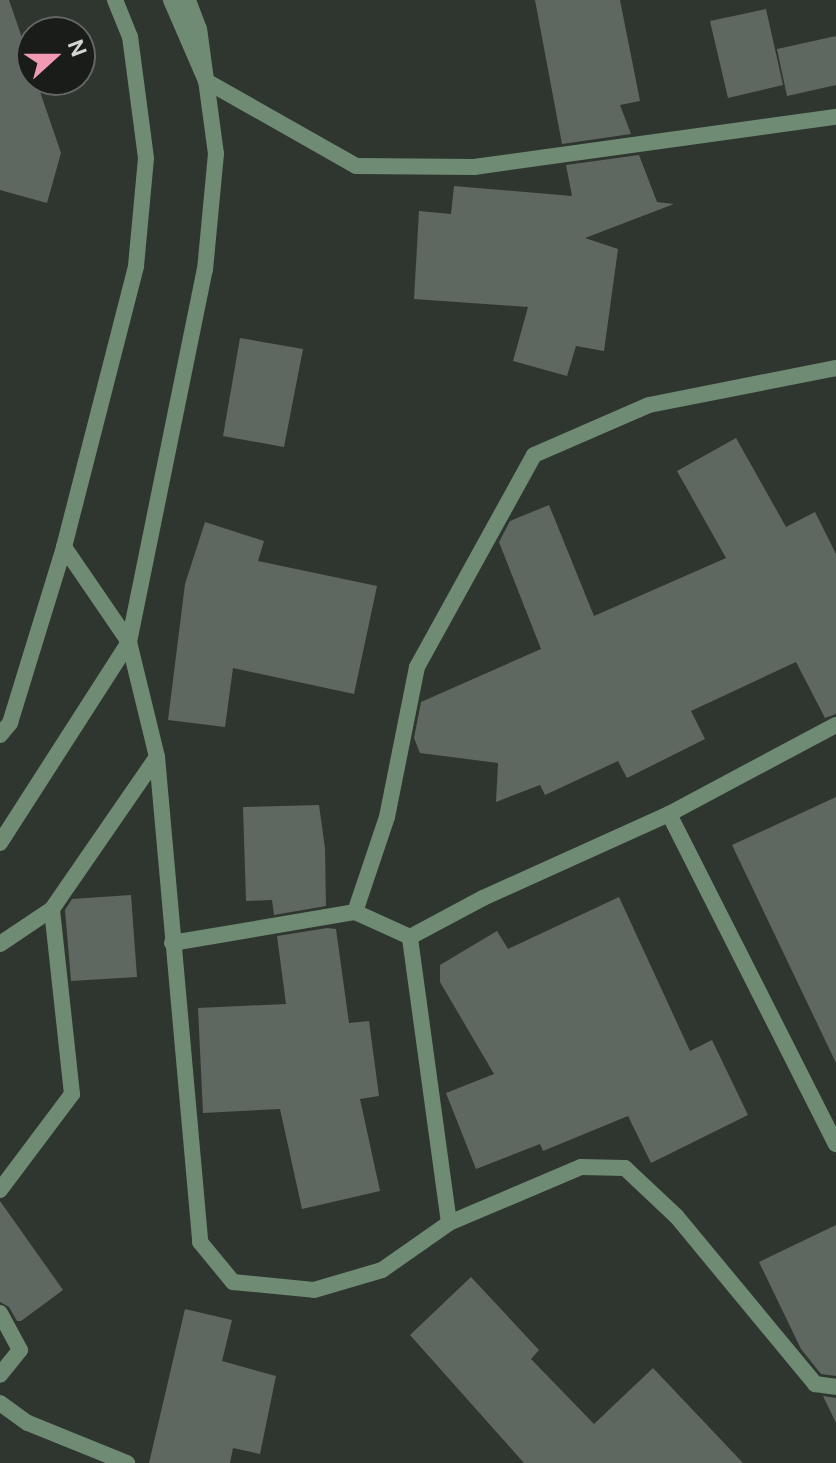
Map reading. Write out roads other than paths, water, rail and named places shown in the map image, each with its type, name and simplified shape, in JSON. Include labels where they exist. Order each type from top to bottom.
[{"type":"street","points":[[0,735],[10,723],[64,547],[136,266],[146,158],[130,37],[115,0]]},
{"type":"street","points":[[171,0],[206,81],[356,166],[474,167],[836,117]]},
{"type":"street","points":[[0,843],[129,642],[205,270],[216,154],[199,29],[188,0]]},
{"type":"street","points":[[355,912],[387,817],[417,667],[534,455],[649,405],[836,368]]},
{"type":"street","points":[[64,547],[129,642],[157,757],[200,1242],[233,1282],[314,1290],[382,1270],[449,1223],[581,1167],[625,1168],[677,1217],[815,1384],[836,1387]]},
{"type":"street","points":[[410,937],[483,898],[669,814],[836,725]]},
{"type":"street","points":[[0,944],[52,909],[157,757]]},
{"type":"street","points":[[669,814],[836,1144]]},
{"type":"street","points":[[0,1190],[72,1094],[52,909]]},
{"type":"street","points":[[172,943],[355,912],[410,937]]},
{"type":"street","points":[[410,937],[449,1223]]},
{"type":"street","points":[[0,1313],[20,1350],[0,1375]]},
{"type":"street","points":[[0,1403],[28,1423],[127,1463]]}]
